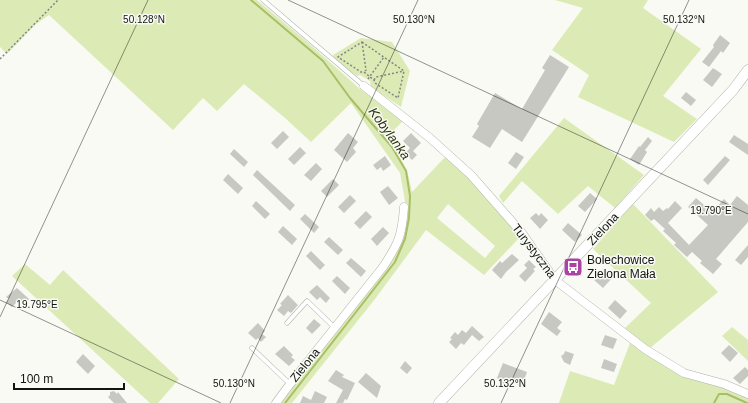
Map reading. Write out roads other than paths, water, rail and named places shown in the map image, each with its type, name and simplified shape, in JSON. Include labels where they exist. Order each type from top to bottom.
[{"type":"street","name":"Zielona","points":[[439,403],[733,90],[748,70]]},
{"type":"street","name":"Turystyczna","points":[[364,86],[430,138],[471,175],[522,233],[555,280],[645,349],[684,373],[724,384],[748,394]]},
{"type":"street","name":"Zielona","points":[[276,403],[392,253],[399,240],[404,207]]},
{"type":"lane","points":[[263,0],[364,86]]},
{"type":"lane","points":[[288,323],[307,302],[335,328]]},
{"type":"lane","points":[[252,348],[290,384]]},
{"type":"waterway","name":"Kobylanka","points":[[251,0],[323,61],[350,98],[392,147],[406,171],[410,196],[409,218],[405,239],[395,262],[285,403]]},
{"type":"waterway","name":"Kobylanka","points":[[714,403],[719,394],[727,394],[747,403]]},
{"type":"place","name":"Bolechowice Zielona Mała","points":[[573,267]]}]
